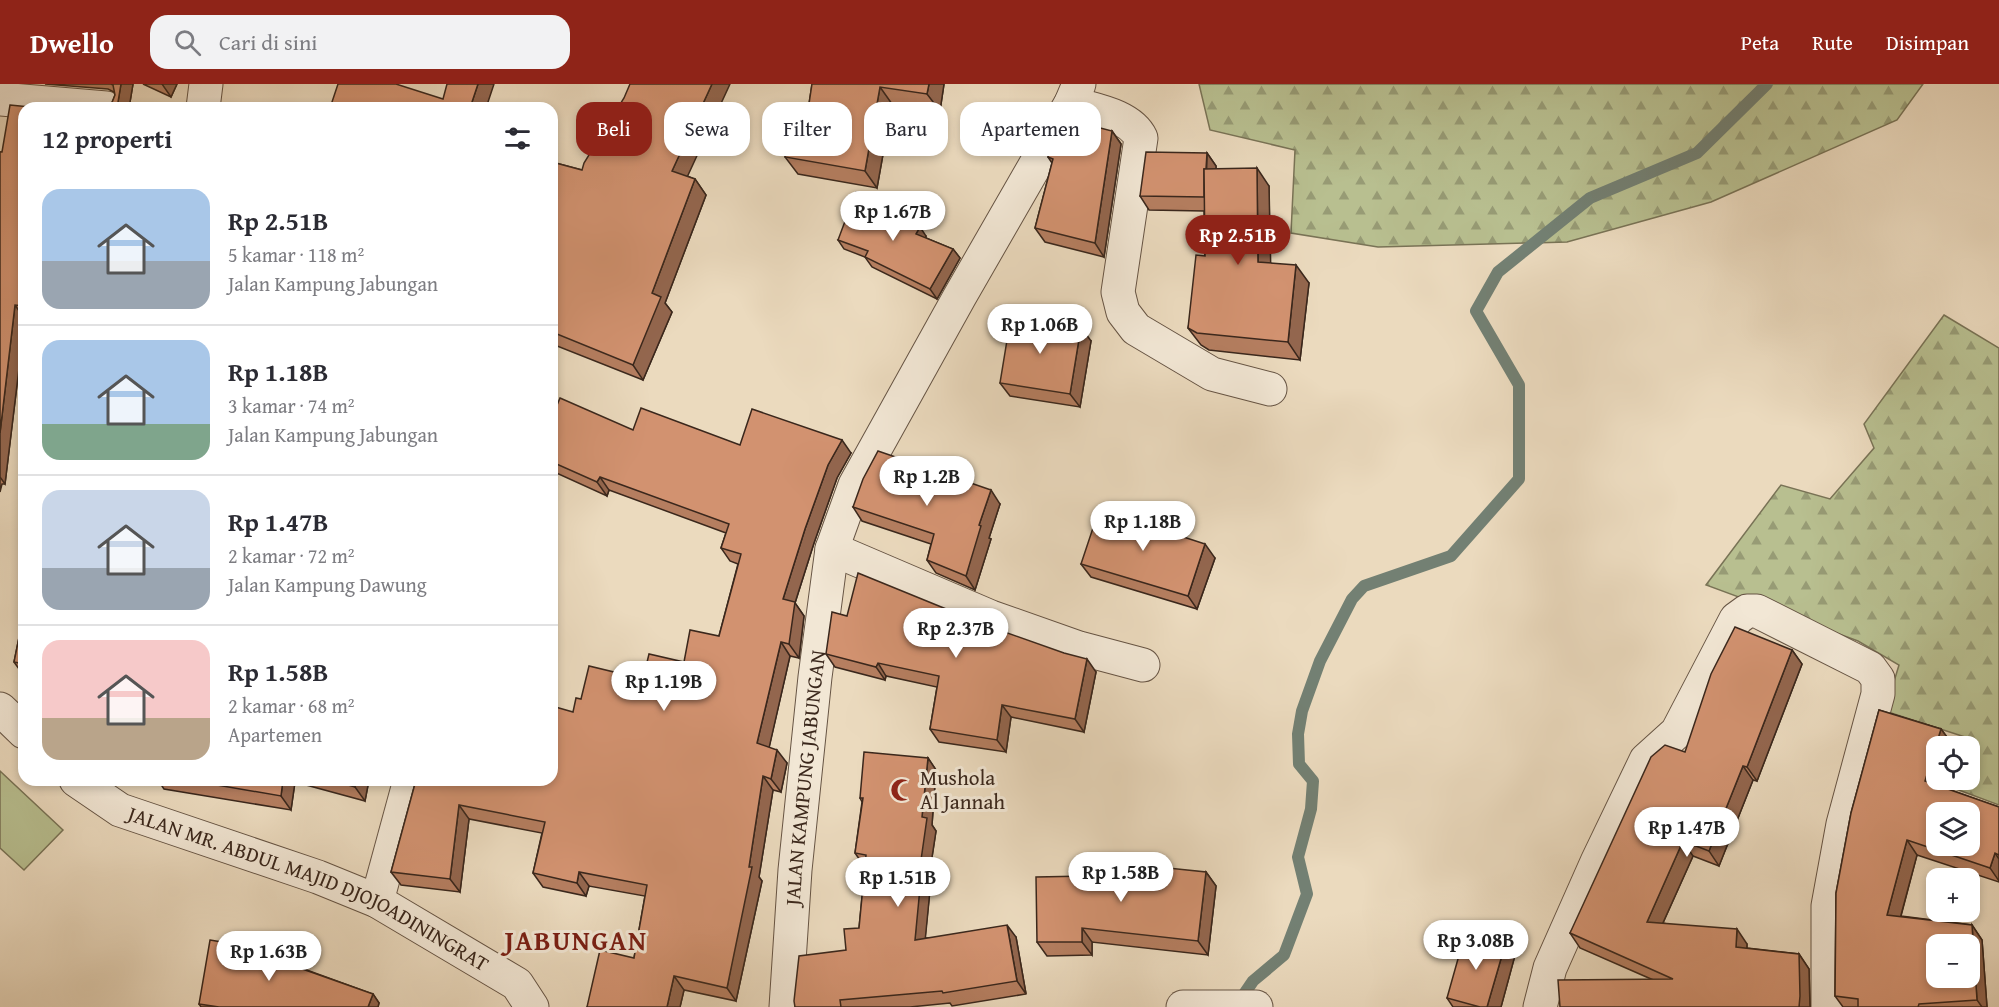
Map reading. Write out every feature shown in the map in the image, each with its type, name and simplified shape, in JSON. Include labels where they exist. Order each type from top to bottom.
[{"type":"street","points":[[204,102],[206,84]]},
{"type":"street","name":"JALAN KAMPUNG JABUNGAN","points":[[786,1007],[795,870],[815,677],[832,549],[855,485],[1075,93],[1137,128],[1141,138],[1118,292],[1123,312],[1136,329],[1212,374],[1270,389]]},
{"type":"street","points":[[0,99],[35,102]]},
{"type":"street","points":[[832,549],[992,617],[1079,648],[1143,665]]},
{"type":"street","points":[[1540,1007],[1555,957],[1646,760],[1677,732],[1736,619],[1747,611],[1757,611],[1870,668],[1878,679],[1878,694],[1843,824],[1828,906],[1828,1007]]},
{"type":"street","points":[[0,709],[18,726]]},
{"type":"street","name":"JALAN MR. ABDUL MAJID DJOJOADININGRAT","points":[[85,786],[120,810],[318,877],[376,901],[518,984],[532,1007]]},
{"type":"street","points":[[376,901],[408,786]]},
{"type":"street","points":[[1188,1006],[1254,1007]]},
{"type":"green space","points":[[1199,84],[1923,84],[1897,120],[1711,202],[1567,242],[1378,247],[1291,233],[1295,150],[1210,130]]},
{"type":"green space","points":[[1944,315],[1999,348],[1999,805],[1959,790],[1980,790],[1980,736],[1962,736],[1885,711],[1899,665],[1858,641],[1706,585],[1781,485],[1830,499],[1874,448],[1864,424]]},
{"type":"green space","points":[[0,771],[63,830],[24,870],[0,848]]},
{"type":"building","points":[[111,84],[121,84],[118,102],[112,102],[115,95]]},
{"type":"building","points":[[338,84],[396,84],[443,99],[447,84],[478,84],[472,102],[332,102]]},
{"type":"building","points":[[630,84],[712,84],[704,102],[664,102],[664,156],[679,156],[672,171],[695,179],[652,293],[661,297],[633,365],[558,334],[558,164],[582,170],[588,156],[652,156],[652,102],[622,102]]},
{"type":"building","points":[[812,84],[929,84],[927,94],[880,87],[877,102],[864,102],[864,156],[868,156],[865,171],[785,157],[852,156],[852,102],[809,102]]},
{"type":"building","points":[[10,105],[18,106],[18,305],[15,305],[0,433],[0,152],[2,152]]},
{"type":"building","points":[[1101,128],[1112,131],[1095,243],[1035,228],[1053,159],[1048,157],[1101,156]]},
{"type":"building","points":[[1146,152],[1207,153],[1206,169],[1204,169],[1204,197],[1140,196]]},
{"type":"building","points":[[1257,168],[1258,262],[1296,265],[1288,342],[1197,333],[1188,328],[1196,255],[1205,256],[1204,169]]},
{"type":"building","points":[[856,192],[920,227],[916,234],[953,249],[930,289],[865,257],[868,251],[838,240]]},
{"type":"building","points":[[1011,316],[1081,327],[1070,394],[1000,383]]},
{"type":"building","points":[[560,398],[633,430],[641,408],[740,445],[752,409],[842,440],[828,465],[783,599],[795,602],[789,644],[781,642],[757,743],[777,750],[771,779],[763,776],[749,867],[752,867],[727,988],[674,976],[667,1007],[587,1007],[600,950],[634,958],[647,885],[579,872],[577,883],[533,873],[545,822],[459,805],[450,879],[391,872],[414,786],[558,786],[558,708],[573,712],[576,698],[581,699],[589,666],[643,679],[649,654],[684,662],[690,630],[719,636],[741,554],[721,548],[729,524],[600,477],[597,482],[558,465],[558,403]]},
{"type":"building","points":[[878,451],[991,490],[966,576],[927,560],[934,534],[853,507],[863,479]]},
{"type":"building","points":[[1100,507],[1163,527],[1162,530],[1205,544],[1188,596],[1081,564]]},
{"type":"building","points":[[858,573],[956,613],[955,616],[1087,659],[1075,719],[1002,705],[997,740],[930,729],[939,676],[878,663],[876,667],[826,654],[832,612],[847,616]]},
{"type":"building","points":[[1735,627],[1792,650],[1747,767],[1743,766],[1709,851],[1683,841],[1647,922],[1737,929],[1736,947],[1799,954],[1799,1007],[1560,1007],[1558,980],[1673,979],[1570,933],[1651,757],[1665,745],[1685,752],[1711,674]]},
{"type":"building","points":[[18,642],[18,663],[14,662]]},
{"type":"building","points":[[1879,710],[1941,729],[1939,736],[1926,736],[1926,790],[1951,790],[1999,807],[1999,855],[1995,853],[1990,868],[1954,856],[1980,856],[1980,802],[1926,802],[1926,846],[1907,840],[1887,915],[1926,920],[1926,922],[1972,925],[1973,934],[1926,934],[1926,988],[1976,988],[1977,1000],[1919,1004],[1918,1007],[1858,1007],[1858,999],[1835,996],[1836,893],[1851,813]]},
{"type":"building","points":[[864,752],[928,758],[922,817],[927,818],[920,867],[922,867],[915,940],[1007,925],[1017,981],[943,993],[942,991],[840,1000],[841,1007],[795,1007],[799,956],[846,950],[844,929],[859,928],[866,855],[855,853],[863,798],[860,798]]},
{"type":"building","points":[[223,786],[282,786],[281,796]]},
{"type":"building","points":[[1087,865],[1149,870],[1149,866],[1206,872],[1198,941],[1082,928],[1082,942],[1037,942],[1036,877],[1087,876]]},
{"type":"building","points":[[1465,934],[1505,945],[1487,1007],[1447,998]]},
{"type":"building","points":[[210,940],[275,951],[274,959],[373,994],[368,1007],[219,1007],[199,1004]]},
{"type":"waterway","points":[[1238,1003],[1253,981],[1284,955],[1307,894],[1298,857],[1311,809],[1313,781],[1299,764],[1298,734],[1302,711],[1320,661],[1352,599],[1364,586],[1451,556],[1519,479],[1519,385],[1476,311],[1498,272],[1590,198],[1697,153],[1767,84]]},
{"type":"place","name":"Mushola Al Jannah","points":[[902,790]]},
{"type":"district","name":"JABUNGAN","points":[[576,941]]}]
